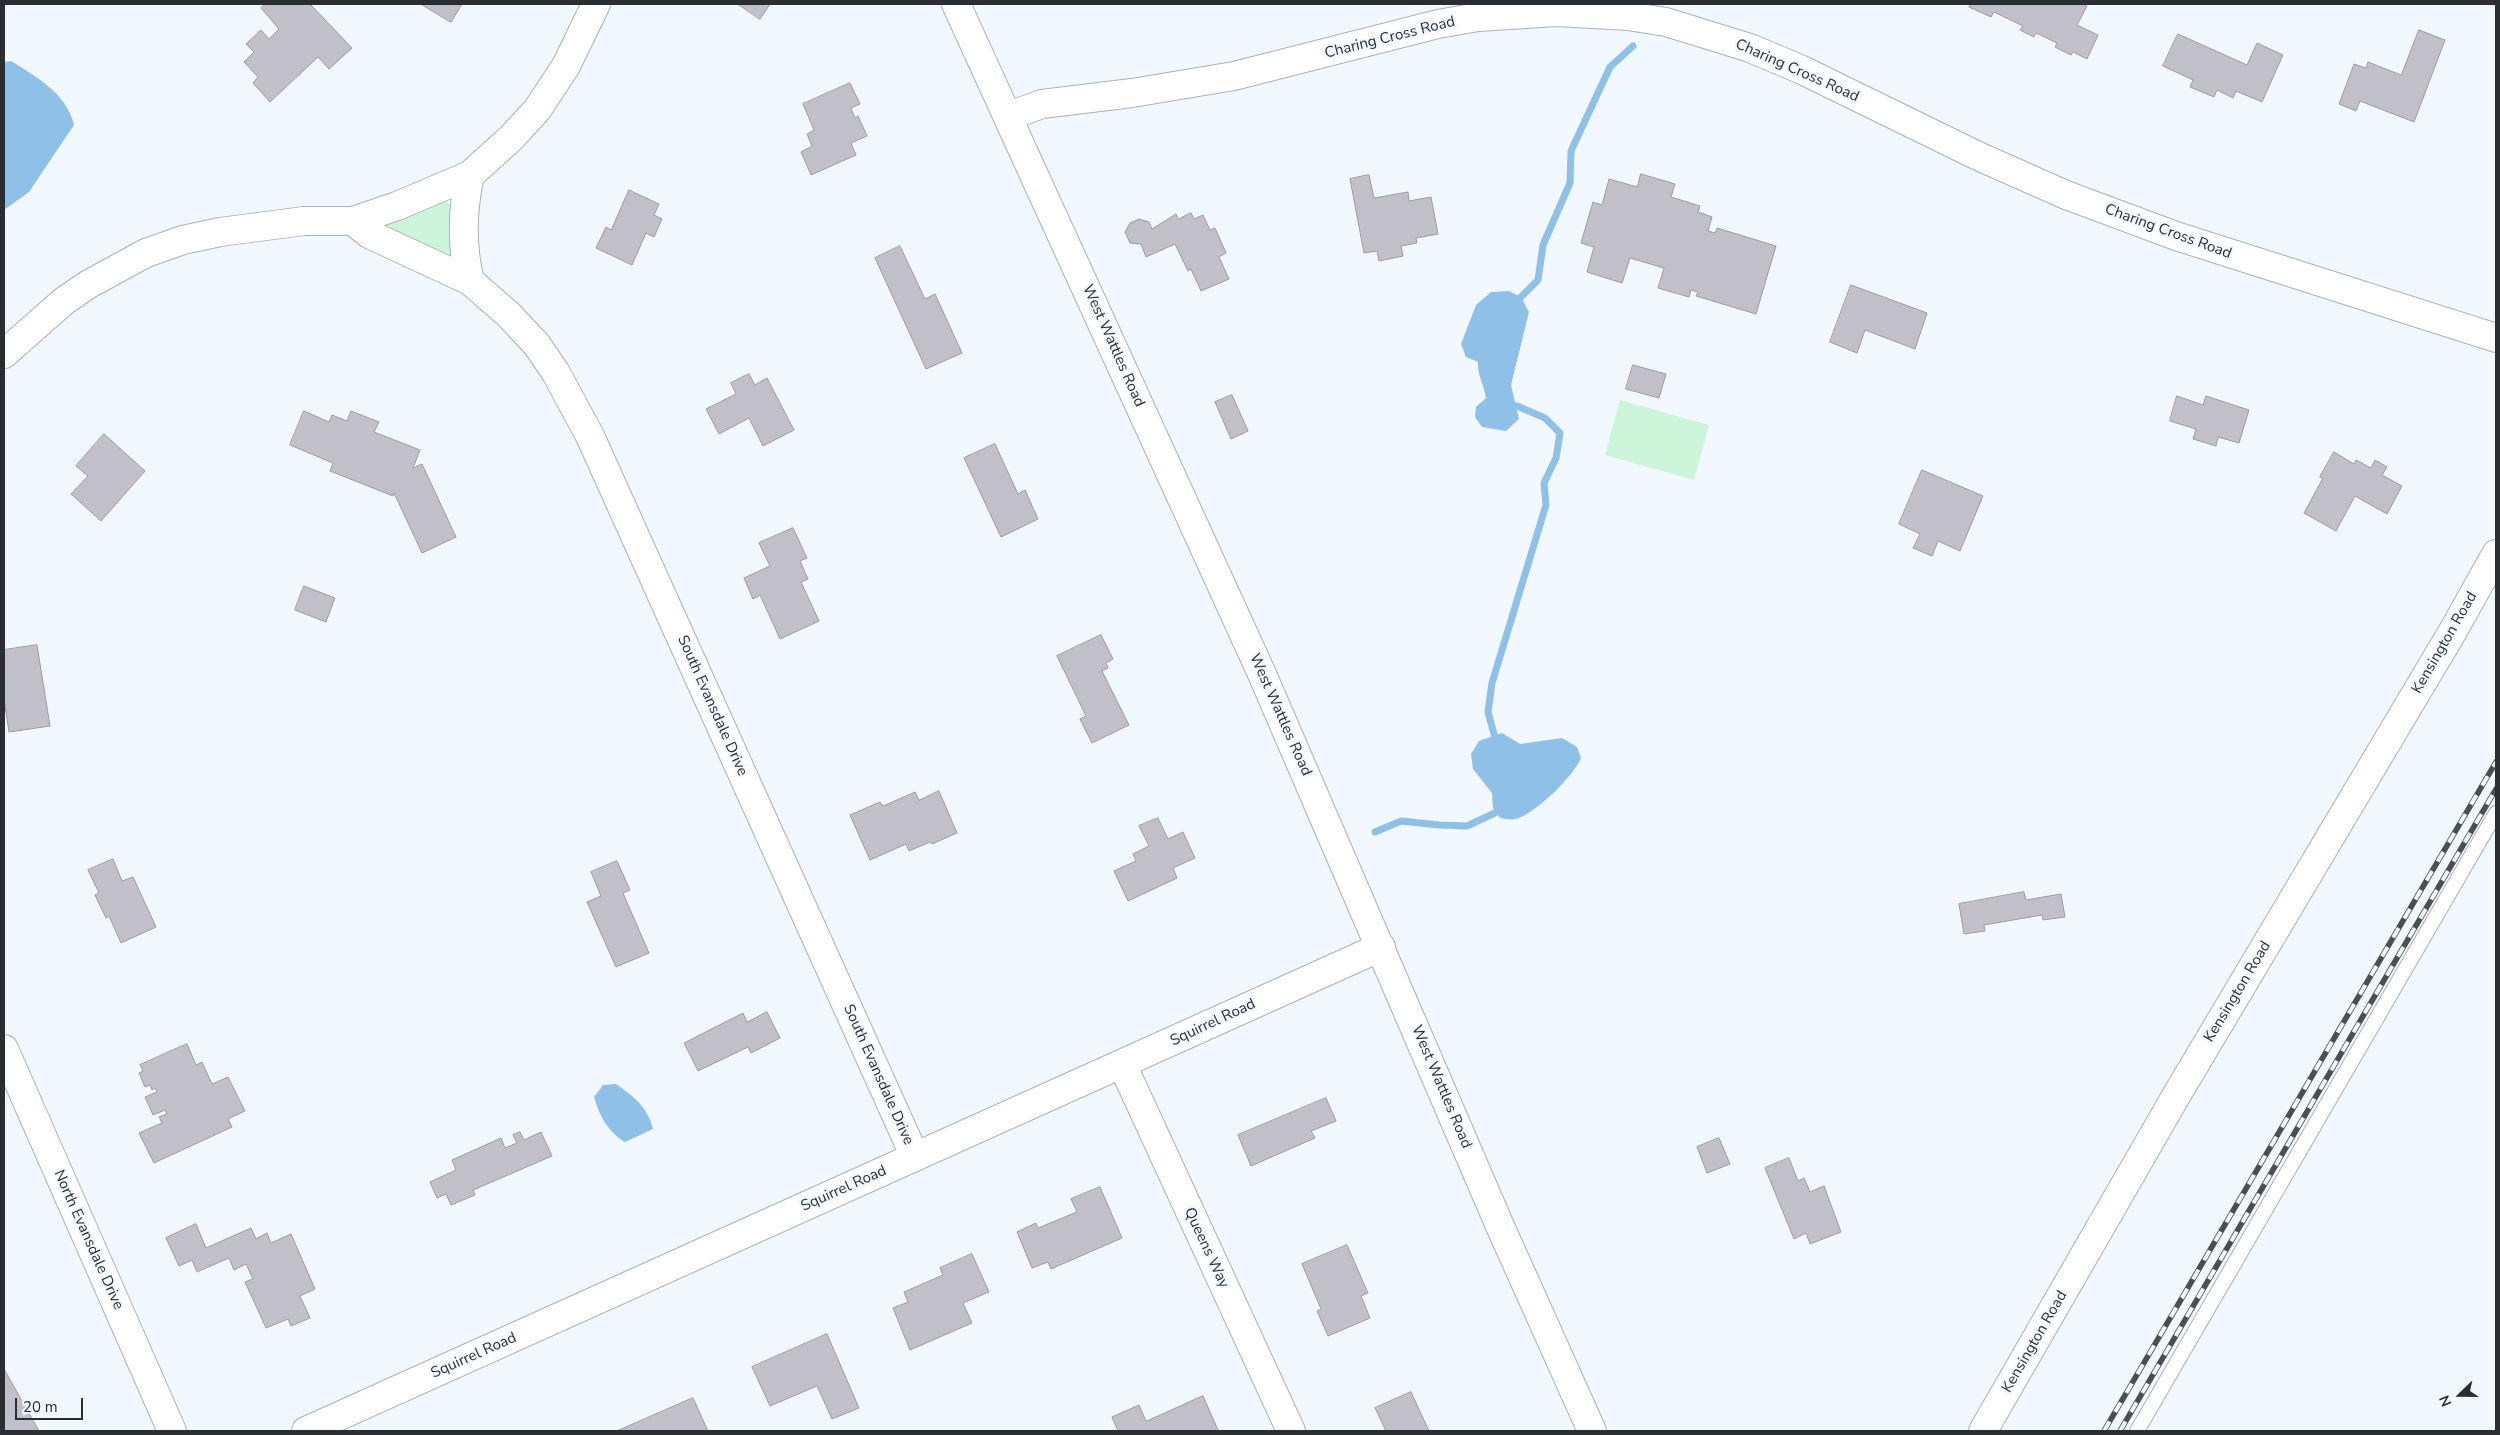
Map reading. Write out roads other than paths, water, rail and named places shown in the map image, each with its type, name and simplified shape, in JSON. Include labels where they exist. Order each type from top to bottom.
[{"type":"street","points":[[4,354],[64,301],[90,284],[146,253],[182,240],[220,232],[304,221],[353,221],[415,199],[470,174],[510,139],[537,110],[566,66],[596,4]]},
{"type":"street","name":"West Wattles Road","points":[[956,4],[1270,691],[1500,1226],[1592,1431]]},
{"type":"street","name":"Charing Cross Road","points":[[1008,116],[1042,104],[1132,93],[1234,76],[1438,24],[1478,16],[1557,12],[1628,16],[1669,13],[1800,69],[1978,156],[2106,210],[2254,263],[2496,338]]},
{"type":"street","points":[[470,174],[464,202],[463,229],[464,258],[470,281]]},
{"type":"street","points":[[353,221],[370,234],[470,281]]},
{"type":"street","name":"South Evansdale Drive","points":[[470,281],[509,315],[537,345],[574,403],[915,1157]]},
{"type":"street","name":"Kensington Road","points":[[1983,1431],[2176,1096],[2448,640],[2496,554]]},
{"type":"street","name":"Squirrel Road","points":[[306,1431],[1381,947]]},
{"type":"street","name":"North Evansdale Drive","points":[[4,1049],[172,1431]]},
{"type":"street","name":"Queens Way","points":[[1122,1064],[1291,1431]]},
{"type":"lane","points":[[2138,1431],[2496,813]]},
{"type":"water","points":[[11,61],[41,80],[58,95],[65,104],[74,125],[29,192],[4,210],[4,62]]},
{"type":"water","points":[[1509,291],[1521,297],[1529,312],[1511,385],[1519,419],[1506,431],[1482,427],[1475,417],[1476,407],[1486,398],[1478,362],[1466,357],[1461,344],[1476,305],[1491,292]]},
{"type":"water","points":[[1502,733],[1520,744],[1562,738],[1577,747],[1581,758],[1570,775],[1553,793],[1533,810],[1514,819],[1500,818],[1493,808],[1492,793],[1473,769],[1471,754],[1479,741]]},
{"type":"water","points":[[616,1084],[644,1108],[653,1129],[625,1142],[609,1128],[594,1097],[603,1085]]},
{"type":"waterway","points":[[1521,297],[1538,280],[1543,245],[1570,183],[1571,151],[1610,67],[1633,46]]},
{"type":"waterway","points":[[1494,734],[1488,712],[1492,683],[1546,505],[1544,483],[1556,458],[1560,433],[1545,418],[1517,406]]},
{"type":"waterway","points":[[1375,832],[1401,821],[1467,826],[1497,812]]},
{"type":"railway","points":[[2104,1431],[2496,762]]},
{"type":"railway","points":[[2120,1431],[2496,789]]}]
